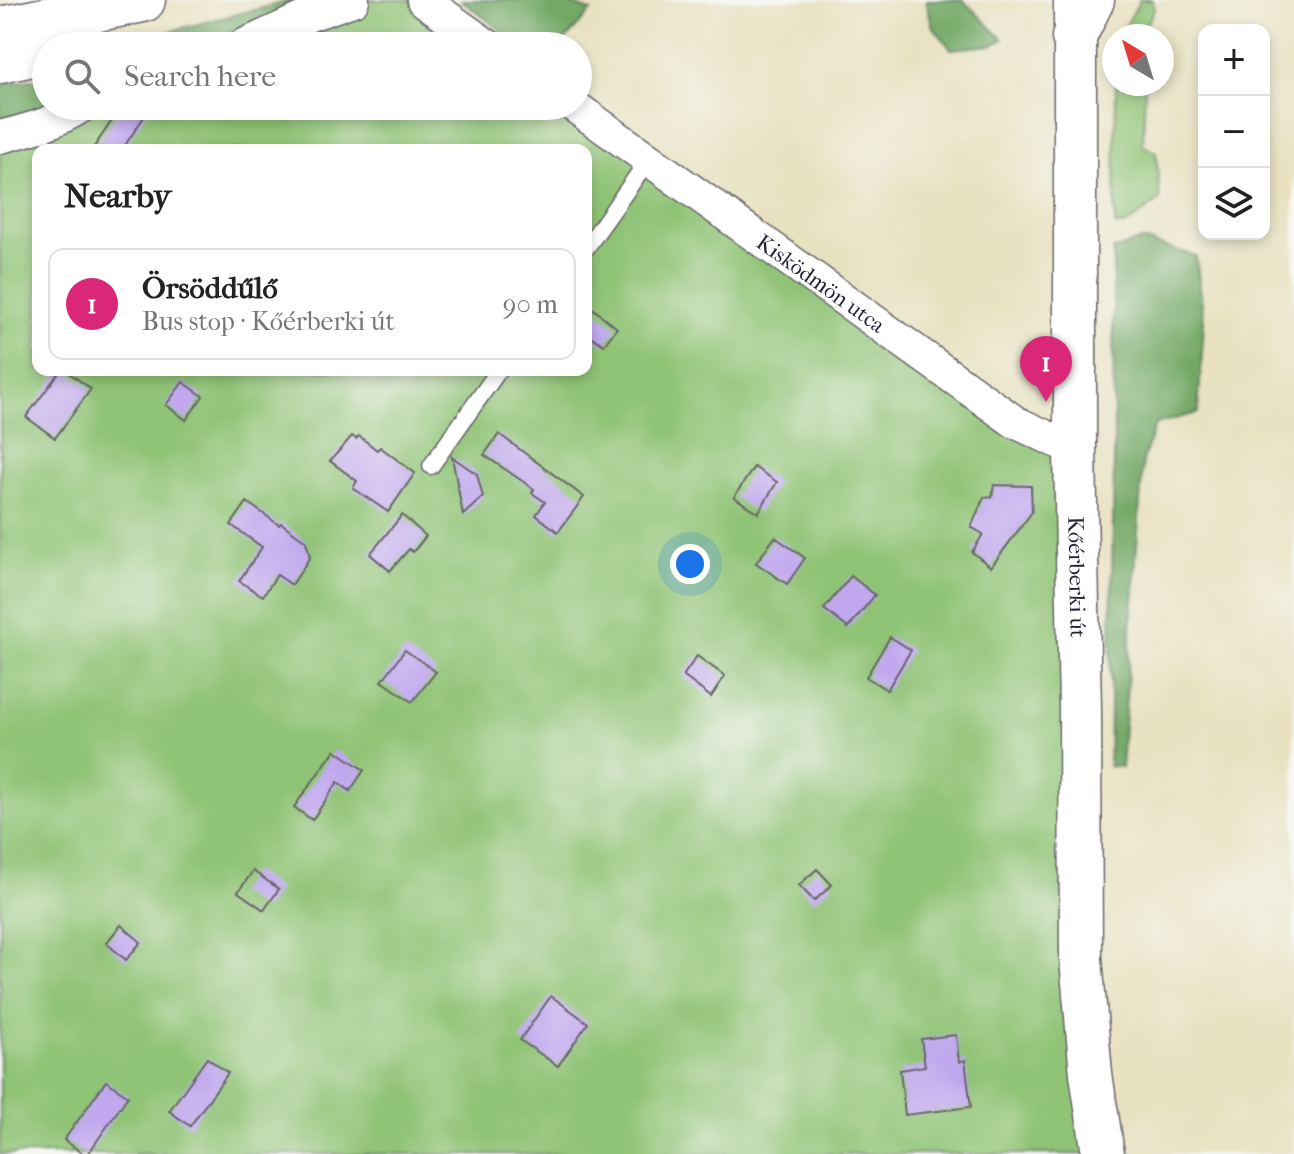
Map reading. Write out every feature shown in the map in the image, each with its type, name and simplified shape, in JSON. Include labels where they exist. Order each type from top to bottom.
[{"type":"main road","points":[[0,29],[143,0]]},
{"type":"main road","points":[[88,32],[149,0]]},
{"type":"main road","points":[[0,61],[32,54]]},
{"type":"street","points":[[273,32],[353,0]]},
{"type":"street","points":[[423,0],[468,32]]},
{"type":"street","name":"Kőérberki út","points":[[1075,9],[1075,450],[1081,959],[1091,1074],[1103,1154]]},
{"type":"street","name":"Kisködmön utca","points":[[592,119],[1015,422],[1075,450]]},
{"type":"street","points":[[0,137],[55,120]]},
{"type":"lane","points":[[592,240],[649,159]]},
{"type":"lane","points":[[431,466],[495,376]]},
{"type":"green space","points":[[294,0],[329,0],[239,32],[169,32]]},
{"type":"green space","points":[[353,0],[423,0],[468,32],[276,32]]},
{"type":"green space","points":[[461,0],[560,0],[591,11],[572,32],[503,32]]},
{"type":"green space","points":[[926,0],[963,0],[1003,39],[993,45],[951,49],[932,25]]},
{"type":"green space","points":[[1140,0],[1153,0],[1154,9],[1147,24],[1127,24]]},
{"type":"green space","points":[[32,79],[32,111],[0,119],[0,85]]},
{"type":"green space","points":[[1116,96],[1145,96],[1143,145],[1156,153],[1160,200],[1125,226],[1115,225]]},
{"type":"green space","points":[[592,118],[1075,450],[1103,1154],[0,1154],[0,137],[45,120]]},
{"type":"green space","points":[[1142,240],[1196,256],[1204,321],[1198,413],[1155,424],[1143,461],[1121,767],[1109,766],[1114,458],[1113,250]]},
{"type":"building","points":[[112,120],[142,120],[126,144],[96,144]]},
{"type":"building","points":[[592,308],[617,328],[604,345],[592,337]]},
{"type":"building","points":[[57,376],[73,376],[91,389],[55,438],[26,417]]},
{"type":"building","points":[[183,382],[203,396],[186,420],[166,405]]},
{"type":"building","points":[[499,434],[584,497],[558,532],[536,515],[545,502],[532,493],[534,489],[484,455]]},
{"type":"building","points":[[352,436],[356,439],[359,436],[377,450],[380,447],[415,473],[388,512],[353,488],[357,481],[330,461]]},
{"type":"building","points":[[452,457],[477,474],[483,497],[463,515]]},
{"type":"building","points":[[754,467],[777,482],[758,513],[734,497]]},
{"type":"building","points":[[994,485],[1031,486],[1032,512],[991,567],[972,552],[983,534],[971,527],[984,497],[992,497]]},
{"type":"building","points":[[247,502],[306,541],[310,557],[292,585],[277,575],[263,596],[239,581],[262,547],[231,525]]},
{"type":"building","points":[[402,515],[426,536],[413,552],[409,549],[390,571],[370,554]]},
{"type":"building","points":[[775,537],[805,558],[787,584],[756,563]]},
{"type":"building","points":[[851,576],[875,595],[848,628],[824,609]]},
{"type":"building","points":[[890,637],[911,650],[887,690],[866,677]]},
{"type":"building","points":[[405,650],[436,672],[412,702],[382,681]]},
{"type":"building","points":[[697,656],[725,676],[711,697],[683,676]]},
{"type":"building","points":[[335,750],[364,770],[350,791],[338,782],[312,820],[294,807]]},
{"type":"building","points":[[817,869],[832,885],[814,901],[799,885]]},
{"type":"building","points":[[253,871],[279,889],[264,910],[238,892]]},
{"type":"building","points":[[121,925],[141,942],[126,960],[106,943]]},
{"type":"building","points":[[551,996],[588,1023],[558,1066],[520,1040]]},
{"type":"building","points":[[956,1035],[959,1062],[965,1060],[971,1107],[905,1115],[900,1070],[925,1066],[921,1039]]},
{"type":"building","points":[[207,1058],[228,1073],[190,1126],[169,1111]]},
{"type":"building","points":[[106,1081],[128,1096],[88,1154],[84,1154],[64,1140]]},
{"type":"place","name":"Örsöddűlő","points":[[1046,402]]}]
